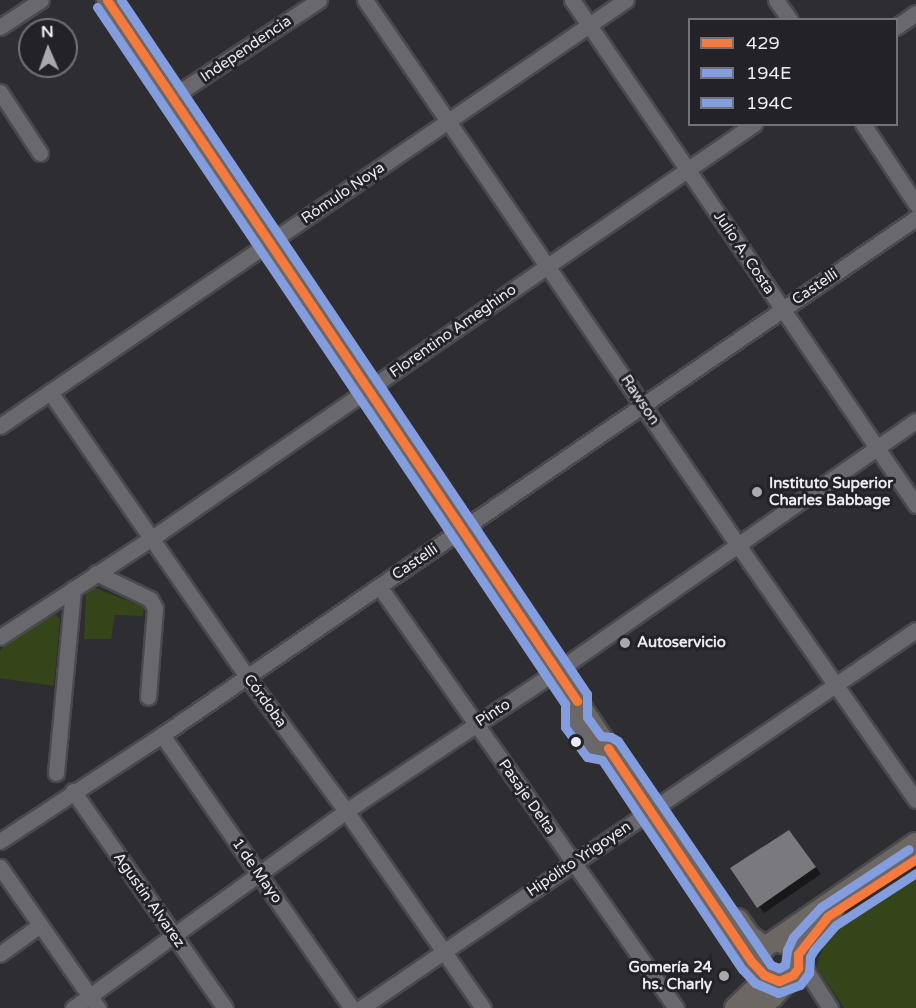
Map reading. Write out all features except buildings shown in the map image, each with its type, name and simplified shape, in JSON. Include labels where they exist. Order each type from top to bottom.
[{"type":"main road","points":[[107,0],[178,94],[656,807],[752,962],[779,981],[797,963]]},
{"type":"main road","points":[[123,0],[178,94]]},
{"type":"main road","points":[[562,667],[577,701],[608,748],[656,807],[749,935],[769,944],[791,945],[797,963]]},
{"type":"main road","points":[[735,1008],[758,986],[762,971],[759,956],[769,944],[916,843]]},
{"type":"main road","points":[[758,1008],[778,994],[828,916],[916,859]]},
{"type":"street","points":[[0,27],[41,0]]},
{"type":"street","name":"Independencia","points":[[178,94],[319,0]]},
{"type":"street","name":"Rawson","points":[[365,0],[447,122],[644,404],[738,545],[916,800]]},
{"type":"street","name":"Julio A. Costa","points":[[572,0],[916,506]]},
{"type":"street","name":"Rómulo Noya","points":[[0,426],[626,0]]},
{"type":"street","points":[[776,0],[789,18]]},
{"type":"street","points":[[898,26],[916,13]]},
{"type":"street","points":[[0,92],[40,153]]},
{"type":"street","name":"Florentino Ameghino","points":[[0,637],[152,538],[751,126]]},
{"type":"street","points":[[863,126],[916,204]]},
{"type":"street","name":"Castelli","points":[[0,841],[73,791],[162,735],[916,218]]},
{"type":"street","name":"Córdoba","points":[[50,392],[247,677],[346,812],[483,1008]]},
{"type":"street","name":"Pinto","points":[[73,1008],[94,1002],[173,935],[346,812],[562,667],[916,421]]},
{"type":"street","points":[[96,573],[150,599],[155,608],[148,698]]},
{"type":"street","name":"Pasaje Delta","points":[[380,585],[676,1008]]},
{"type":"street","points":[[56,773],[73,588]]},
{"type":"street","name":"Hipólito Yrigoyen","points":[[361,1008],[916,630]]},
{"type":"street","name":"1 de Mayo","points":[[162,735],[352,1008]]},
{"type":"street","name":"Agustín Alvarez","points":[[73,791],[225,1008]]},
{"type":"street","points":[[0,867],[94,1002]]},
{"type":"street","points":[[0,954],[40,926]]},
{"type":"street","points":[[797,963],[830,1008]]},
{"type":"green space","points":[[93,587],[144,607],[143,616],[115,615],[111,639],[84,639],[86,592]]},
{"type":"green space","points":[[54,613],[60,619],[54,686],[0,678],[0,651],[4,646]]},
{"type":"green space","points":[[916,868],[916,1008],[844,1008],[816,966],[830,930]]},
{"type":"transit line","name":"429","points":[[107,0],[577,701]]},
{"type":"transit line","name":"194C","points":[[121,0],[587,694],[587,717],[601,736],[611,737],[618,741],[771,965],[779,968],[785,965],[787,950],[793,937],[821,907],[909,849]]},
{"type":"transit line","name":"194E","points":[[97,7],[565,704],[565,727],[587,757],[602,760],[742,969],[755,983],[778,993],[800,985],[809,973],[810,957],[814,950],[836,925],[916,873]]},
{"type":"transit line","name":"429","points":[[608,748],[752,962],[764,975],[779,981],[793,975],[798,968],[798,954]]},
{"type":"transit line","name":"429","points":[[798,954],[828,916],[916,859]]},
{"type":"place","name":"Instituto Superior Charles Babbage","points":[[757,492]]},
{"type":"place","name":"Autoservicio","points":[[625,643]]},
{"type":"place","name":"Gomería 24 hs. Charly","points":[[724,976]]}]
